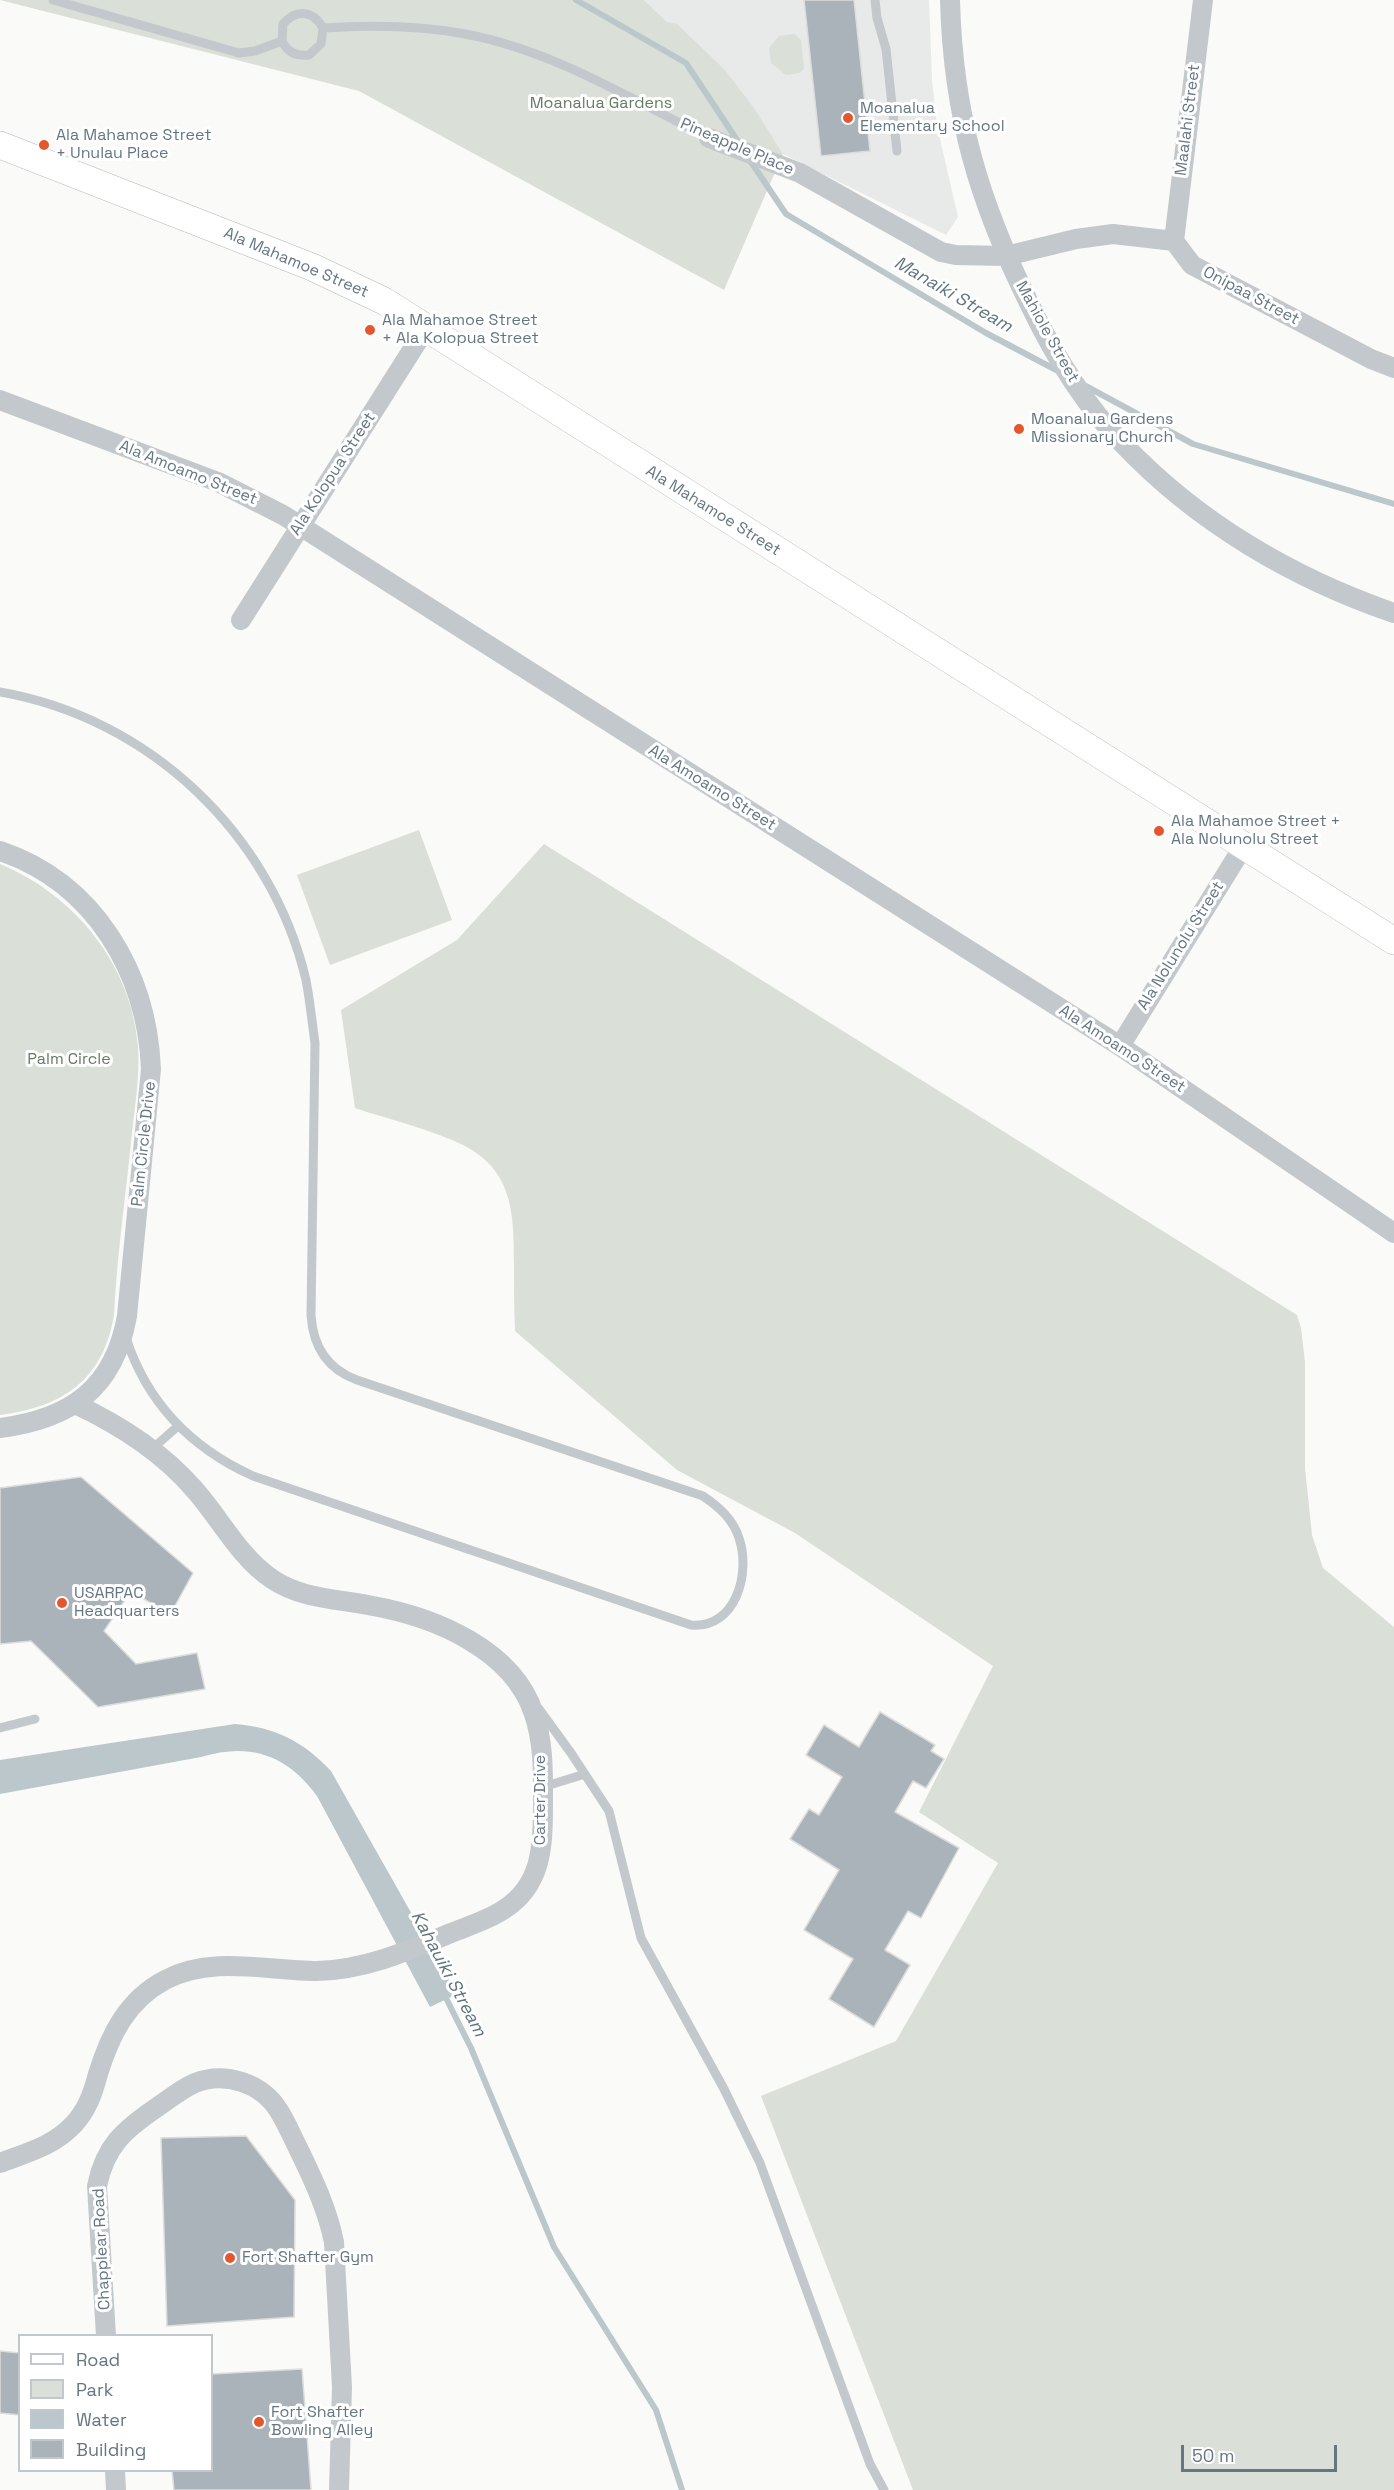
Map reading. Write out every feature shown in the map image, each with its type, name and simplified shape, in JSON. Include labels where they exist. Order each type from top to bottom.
[{"type":"street","name":"Mahiole Street","points":[[950,0],[955,70],[961,116],[971,162],[1006,256],[1042,330],[1069,376],[1121,443],[1154,475],[1227,531],[1294,572],[1358,601],[1394,613]]},
{"type":"street","name":"Maalahi Street","points":[[1174,240],[1203,0]]},
{"type":"street","name":"Pineapple Place","points":[[709,138],[782,165],[828,188],[941,252],[956,255],[1006,256]]},
{"type":"street","name":"Ala Mahamoe Street","points":[[0,145],[312,267],[384,301],[1394,941]]},
{"type":"street","points":[[1006,256],[1091,236],[1135,235],[1174,240]]},
{"type":"street","name":"Onipaa Street","points":[[1174,240],[1192,265],[1371,359],[1394,368]]},
{"type":"street","name":"Ala Kolopua Street","points":[[241,620],[426,328]]},
{"type":"street","name":"Ala Amoamo Street","points":[[0,400],[218,482],[259,501],[1120,1046],[1394,1233]]},
{"type":"street","name":"Ala Nolunolu Street","points":[[1120,1046],[1243,847]]},
{"type":"street","name":"Palm Circle Drive","points":[[0,851],[50,876],[88,909],[104,928],[126,964],[139,994],[146,1019],[151,1069],[124,1333],[112,1364],[103,1378],[75,1404],[39,1421],[0,1428]]},
{"type":"street","name":"Carter Drive","points":[[0,2163],[53,2142],[74,2124],[89,2102],[110,2039],[118,2024],[138,1999],[166,1979],[191,1970],[217,1966],[335,1970],[357,1967],[398,1955],[501,1911],[525,1890],[540,1862],[543,1846],[540,1737],[534,1713],[524,1691],[510,1672],[466,1639],[434,1622],[399,1610],[300,1593],[272,1580],[257,1568],[193,1487],[152,1449],[127,1432],[75,1404]]},
{"type":"street","name":"Chapplear Road","points":[[106,2334],[97,2186],[100,2170],[113,2144],[132,2125],[195,2083],[222,2078],[248,2084],[260,2091],[279,2110],[318,2188],[325,2204],[334,2242],[342,2387],[339,2490]]},
{"type":"street","points":[[115,2472],[116,2490]]},
{"type":"lane","points":[[53,0],[229,51],[255,51],[282,41]]},
{"type":"lane","points":[[875,0],[876,18],[886,49],[897,151]]},
{"type":"lane","points":[[296,14],[312,15],[323,28],[321,44],[309,55],[292,53],[282,41],[283,24],[296,14]]},
{"type":"lane","name":"Pineapple Place","points":[[323,28],[379,26],[412,28],[465,34],[518,48],[590,78],[709,138]]},
{"type":"lane","points":[[0,692],[53,704],[85,716],[155,756],[174,770],[219,813],[257,864],[273,892],[297,950],[311,1012],[315,1043],[311,1322],[315,1341],[328,1363],[346,1377],[703,1496],[726,1514],[740,1540],[743,1567],[740,1587],[725,1616],[707,1625],[691,1625],[253,1476],[213,1455],[178,1426],[163,1409],[140,1373],[124,1333]]},
{"type":"lane","points":[[152,1449],[178,1426]]},
{"type":"lane","points":[[524,1691],[585,1774],[609,1811],[641,1938],[720,2080],[760,2163],[870,2464],[884,2490]]},
{"type":"lane","points":[[0,1728],[35,1719]]},
{"type":"lane","points":[[543,1787],[585,1774]]},
{"type":"shaded area","name":"Moanalua Elementary School","points":[[644,0],[929,0],[932,80],[937,126],[958,217],[946,235],[783,154],[755,109],[726,71]]},
{"type":"green space","name":"Moanalua Gardens","points":[[0,0],[644,0],[667,22],[677,24],[726,71],[755,109],[783,154],[724,290],[359,91]]},
{"type":"green space","points":[[794,34],[801,40],[804,69],[799,73],[786,75],[771,63],[769,48],[779,36]]},
{"type":"green space","points":[[419,830],[452,920],[330,965],[297,875]]},
{"type":"green space","points":[[544,844],[1297,1315],[1305,1362],[1305,1468],[1312,1535],[1323,1568],[1394,1627],[1394,2490],[913,2490],[761,2096],[896,2041],[998,1863],[919,1812],[993,1666],[795,1533],[677,1470],[515,1331],[514,1245],[511,1211],[501,1180],[492,1167],[480,1155],[450,1139],[355,1108],[341,1010],[457,940]]},
{"type":"green space","name":"Palm Circle","points":[[0,864],[27,877],[52,894],[95,936],[124,988],[133,1017],[138,1058],[137,1090],[119,1247],[114,1315],[109,1338],[90,1373],[61,1397],[23,1411],[0,1415]]},
{"type":"water","points":[[235,1724],[263,1729],[288,1738],[310,1752],[331,1771],[457,1994],[430,2007],[317,1796],[293,1770],[280,1762],[251,1752],[236,1751],[0,1794],[0,1760]]},
{"type":"building","points":[[804,0],[854,0],[870,151],[821,156]]},
{"type":"building","name":"USARPAC Headquarters","points":[[81,1477],[193,1573],[170,1615],[131,1591],[104,1631],[136,1664],[197,1653],[205,1689],[98,1707],[31,1641],[0,1644],[0,1488]]},
{"type":"building","points":[[880,1712],[935,1745],[931,1751],[944,1759],[926,1788],[913,1781],[895,1812],[959,1848],[921,1918],[908,1911],[885,1950],[910,1965],[874,2027],[829,1999],[853,1959],[804,1930],[839,1870],[790,1839],[809,1809],[819,1815],[842,1777],[806,1755],[824,1725],[859,1747]]},
{"type":"building","name":"Fort Shafter Gym","points":[[246,2136],[295,2200],[294,2317],[167,2326],[161,2138]]},
{"type":"building","points":[[0,2351],[18,2353],[18,2415],[0,2413]]},
{"type":"building","name":"Fort Shafter Bowling Alley","points":[[302,2369],[311,2490],[174,2490],[172,2472],[213,2472],[213,2374]]},
{"type":"waterway","name":"Manaiki Stream","points":[[576,0],[686,63],[739,143]]},
{"type":"waterway","name":"Manaiki Stream","points":[[749,159],[786,214],[986,333],[1060,372]]},
{"type":"waterway","name":"Manaiki Stream","points":[[1082,384],[1193,444],[1394,504]]},
{"type":"waterway","name":"Kahauiki Stream","points":[[443,1992],[471,2048],[554,2247],[656,2410],[682,2490]]},
{"type":"place","name":"Moanalua Elementary School","points":[[848,118]]},
{"type":"place","name":"Ala Mahamoe Street + Unulau Place","points":[[44,145]]},
{"type":"place","name":"Ala Mahamoe Street + Ala Kolopua Street","points":[[370,330]]},
{"type":"place","name":"Moanalua Gardens Missionary Church","points":[[1019,429]]},
{"type":"place","name":"Ala Mahamoe Street + Ala Nolunolu Street","points":[[1159,831]]},
{"type":"place","name":"USARPAC Headquarters","points":[[62,1603]]},
{"type":"place","name":"Fort Shafter Gym","points":[[230,2258]]},
{"type":"place","name":"Fort Shafter Bowling Alley","points":[[259,2422]]}]
